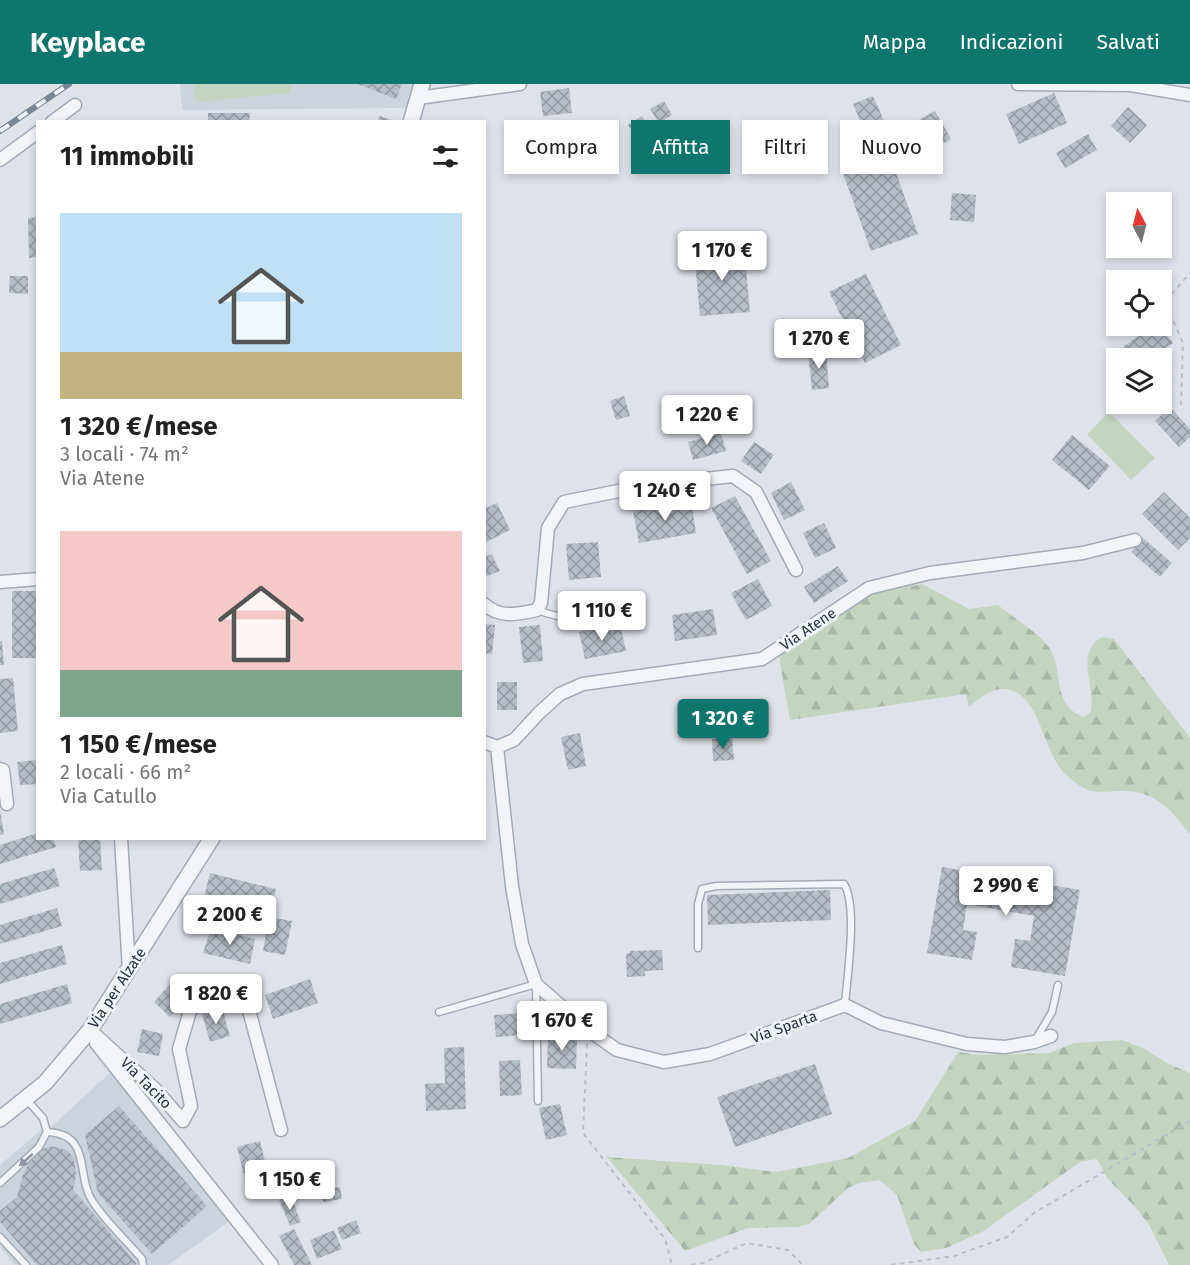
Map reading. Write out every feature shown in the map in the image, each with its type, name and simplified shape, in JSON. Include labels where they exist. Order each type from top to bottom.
[{"type":"street","points":[[412,120],[420,91],[520,84]]},
{"type":"street","points":[[1018,84],[1131,85],[1190,95]]},
{"type":"street","points":[[55,120],[75,105]]},
{"type":"street","points":[[0,160],[36,133]]},
{"type":"street","points":[[486,606],[492,611],[513,615],[537,610],[541,603],[548,528],[564,502],[648,485],[734,476],[756,492],[796,570]]},
{"type":"street","name":"Via Atene","points":[[497,747],[514,740],[560,694],[583,684],[762,659],[868,588],[930,573],[1083,553],[1135,540]]},
{"type":"street","points":[[0,582],[36,579]]},
{"type":"street","points":[[486,743],[497,747]]},
{"type":"street","name":"Via Sparta","points":[[497,747],[512,886],[522,944],[536,984],[587,1029],[617,1050],[664,1062],[710,1054],[845,1005]]},
{"type":"street","points":[[0,770],[3,770],[7,804]]},
{"type":"street","points":[[121,840],[129,970]]},
{"type":"street","name":"Via per Alzate","points":[[0,1119],[45,1083],[89,1031],[211,840]]},
{"type":"street","name":"Via Tacito","points":[[89,1031],[155,1089],[183,1121],[191,1106],[179,1049],[190,1011],[200,1001],[222,995],[246,999],[281,1130]]},
{"type":"street","points":[[845,1005],[881,1023],[967,1044],[1005,1047],[1034,1042],[1051,1036]]},
{"type":"street","points":[[89,1031],[272,1265]]},
{"type":"lane","points":[[537,610],[552,617],[578,619],[627,612]]},
{"type":"lane","points":[[698,948],[698,904],[702,889],[705,887],[844,884],[850,907],[845,1005]]},
{"type":"lane","points":[[439,1012],[536,984]]},
{"type":"lane","name":"Via Sparta","points":[[536,984],[538,1101]]},
{"type":"lane","points":[[1034,1042],[1052,1012],[1058,985]]},
{"type":"lane","points":[[0,1183],[39,1147],[47,1132],[43,1118],[25,1098]]},
{"type":"lane","points":[[47,1132],[58,1132],[69,1138],[76,1146],[81,1156],[92,1201],[142,1259],[143,1265]]},
{"type":"lane","points":[[0,1237],[26,1265]]},
{"type":"path","points":[[1182,405],[1183,343],[1165,302],[1190,273]]},
{"type":"path","points":[[587,1029],[583,1133],[665,1239],[672,1265]]},
{"type":"path","points":[[891,1265],[954,1256],[1007,1237],[1034,1213],[1190,1120]]},
{"type":"path","points":[[692,1265],[703,1263],[747,1243],[788,1250],[804,1265]]},
{"type":"shaded area","points":[[180,84],[415,84],[408,108],[182,110]]},
{"type":"shaded area","points":[[112,1071],[230,1221],[168,1265],[15,1265],[0,1247],[0,1165],[41,1130],[51,1127]]},
{"type":"green space","points":[[194,84],[290,84],[291,93],[196,102]]},
{"type":"green space","points":[[1107,414],[1111,414],[1155,458],[1131,480],[1087,434]]},
{"type":"green space","points":[[922,584],[969,609],[998,605],[1031,629],[1043,640],[1053,655],[1066,704],[1084,717],[1091,712],[1092,702],[1088,671],[1089,652],[1102,637],[1114,639],[1190,738],[1190,835],[1178,819],[1157,800],[1129,791],[1096,792],[1075,783],[1066,775],[1052,755],[1030,706],[1013,691],[994,690],[969,707],[966,694],[790,720],[779,657],[866,595]]},
{"type":"green space","points":[[1122,1040],[1141,1047],[1169,1064],[1190,1073],[1190,1265],[1169,1265],[1149,1225],[1107,1178],[1097,1159],[1080,1162],[982,1232],[946,1248],[921,1252],[914,1244],[897,1195],[880,1180],[859,1183],[848,1188],[809,1224],[798,1227],[748,1228],[685,1251],[607,1157],[721,1165],[777,1172],[848,1158],[915,1121],[958,1052],[979,1055],[1049,1053],[1074,1043]]},
{"type":"building","points":[[358,84],[402,84],[396,99]]},
{"type":"building","points":[[569,88],[572,113],[543,116],[540,92]]},
{"type":"building","points":[[1054,93],[1067,123],[1019,144],[1006,114]]},
{"type":"building","points":[[873,96],[884,120],[860,120],[853,104]]},
{"type":"building","points":[[664,101],[672,115],[664,120],[657,120],[650,109]]},
{"type":"building","points":[[1128,107],[1147,125],[1130,143],[1111,126]]},
{"type":"building","points":[[935,111],[940,120],[919,120]]},
{"type":"building","points":[[208,113],[250,113],[249,120],[208,120]]},
{"type":"building","points":[[379,116],[392,120],[378,120]]},
{"type":"building","points":[[943,125],[951,139],[943,144]]},
{"type":"building","points":[[1088,134],[1097,150],[1065,168],[1056,153]]},
{"type":"building","points":[[843,174],[896,174],[918,234],[871,251]]},
{"type":"building","points":[[952,193],[976,195],[974,222],[950,220]]},
{"type":"building","points":[[36,217],[36,257],[29,258],[28,218]]},
{"type":"building","points":[[744,247],[750,312],[700,316],[694,251]]},
{"type":"building","points":[[866,274],[901,345],[865,363],[829,292]]},
{"type":"building","points":[[10,276],[28,276],[28,294],[9,293]]},
{"type":"building","points":[[1138,336],[1168,336],[1173,343],[1166,348],[1123,347]]},
{"type":"building","points":[[826,351],[829,388],[812,390],[808,352]]},
{"type":"building","points":[[624,396],[630,416],[616,420],[610,401]]},
{"type":"building","points":[[1172,409],[1190,429],[1190,437],[1179,447],[1155,421],[1162,414],[1172,414]]},
{"type":"building","points":[[721,433],[726,451],[693,460],[688,442]]},
{"type":"building","points":[[1072,435],[1110,466],[1089,490],[1052,460]]},
{"type":"building","points":[[754,442],[774,455],[761,474],[741,461]]},
{"type":"building","points":[[791,482],[805,510],[784,520],[771,493]]},
{"type":"building","points":[[1164,492],[1190,518],[1190,538],[1178,550],[1142,514]]},
{"type":"building","points":[[735,496],[771,561],[747,574],[711,508]]},
{"type":"building","points":[[691,501],[696,533],[639,543],[633,511]]},
{"type":"building","points":[[497,503],[510,530],[486,542],[486,508]]},
{"type":"building","points":[[824,523],[836,548],[815,558],[803,533]]},
{"type":"building","points":[[1143,538],[1172,563],[1160,577],[1131,552]]},
{"type":"building","points":[[598,542],[601,577],[569,580],[566,544]]},
{"type":"building","points":[[492,554],[500,571],[487,576],[486,556]]},
{"type":"building","points":[[838,566],[848,581],[814,603],[804,587]]},
{"type":"building","points":[[758,579],[772,606],[746,620],[731,593]]},
{"type":"building","points":[[12,591],[36,591],[36,658],[12,658]]},
{"type":"building","points":[[713,609],[717,635],[675,641],[672,615]]},
{"type":"building","points":[[486,624],[495,625],[492,654],[486,653]]},
{"type":"building","points":[[620,624],[626,651],[585,659],[579,632]]},
{"type":"building","points":[[540,625],[543,661],[523,663],[519,627]]},
{"type":"building","points":[[0,641],[2,641],[4,665],[0,665]]},
{"type":"building","points":[[13,678],[18,731],[0,733],[0,679]]},
{"type":"building","points":[[497,682],[517,682],[517,710],[497,710]]},
{"type":"building","points":[[580,733],[586,766],[568,770],[561,737]]},
{"type":"building","points":[[732,738],[734,760],[713,761],[712,739]]},
{"type":"building","points":[[36,760],[36,784],[20,785],[17,762]]},
{"type":"building","points":[[0,811],[4,834],[0,835]]},
{"type":"building","points":[[36,834],[36,840],[54,840],[56,847],[0,864],[0,845]]},
{"type":"building","points":[[78,840],[100,840],[102,870],[80,871]]},
{"type":"building","points":[[942,867],[1000,877],[1001,870],[1016,872],[1015,879],[1080,890],[1065,976],[1011,967],[1015,939],[1030,941],[1034,916],[967,904],[963,930],[977,932],[972,960],[927,953]]},
{"type":"building","points":[[54,868],[60,886],[0,904],[0,884]]},
{"type":"building","points":[[210,873],[276,889],[269,917],[203,901]]},
{"type":"building","points":[[830,890],[831,920],[708,925],[707,895]]},
{"type":"building","points":[[57,908],[62,926],[0,944],[0,925]]},
{"type":"building","points":[[269,917],[292,921],[285,955],[263,951]]},
{"type":"building","points":[[211,928],[255,939],[250,964],[203,953]]},
{"type":"building","points":[[62,945],[67,964],[0,984],[0,963]]},
{"type":"building","points":[[662,950],[663,970],[645,971],[645,976],[627,977],[626,954],[630,951]]},
{"type":"building","points":[[310,979],[318,1003],[273,1019],[265,995]]},
{"type":"building","points":[[67,984],[72,1003],[0,1024],[0,1004]]},
{"type":"building","points":[[169,985],[185,1000],[170,1017],[154,1002]]},
{"type":"building","points":[[222,1008],[230,1036],[210,1042],[202,1014]]},
{"type":"building","points":[[520,1013],[522,1035],[496,1037],[494,1015]]},
{"type":"building","points":[[142,1029],[163,1034],[159,1056],[137,1052]]},
{"type":"building","points":[[548,1034],[577,1036],[576,1069],[547,1068]]},
{"type":"building","points":[[464,1047],[466,1109],[426,1111],[425,1084],[445,1083],[444,1048]]},
{"type":"building","points":[[520,1060],[522,1095],[500,1096],[499,1061]]},
{"type":"building","points":[[815,1064],[832,1114],[735,1147],[717,1097]]},
{"type":"building","points":[[560,1104],[567,1135],[546,1140],[539,1108]]},
{"type":"building","points":[[119,1106],[207,1206],[152,1254],[98,1193],[85,1135]]},
{"type":"building","points":[[260,1141],[272,1189],[249,1195],[237,1147]]},
{"type":"building","points":[[51,1146],[67,1150],[74,1158],[76,1175],[73,1190],[137,1264],[37,1265],[0,1222],[0,1211],[17,1197],[23,1175],[32,1156]]},
{"type":"building","points":[[340,1187],[342,1199],[323,1202],[322,1190]]},
{"type":"building","points":[[290,1195],[301,1222],[290,1226],[279,1200]]},
{"type":"building","points":[[356,1220],[361,1233],[342,1240],[337,1228]]},
{"type":"building","points":[[294,1229],[312,1265],[294,1265],[279,1236]]},
{"type":"building","points":[[334,1230],[342,1249],[317,1259],[310,1240]]},
{"type":"railway","points":[[0,131],[69,84]]}]
